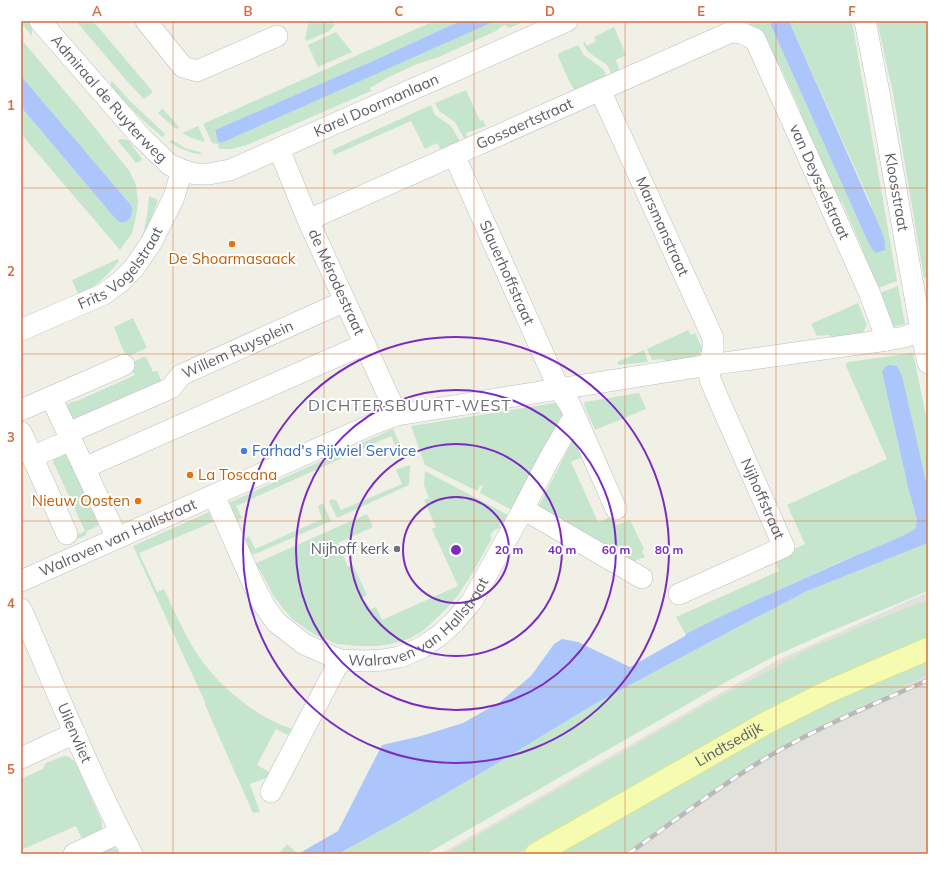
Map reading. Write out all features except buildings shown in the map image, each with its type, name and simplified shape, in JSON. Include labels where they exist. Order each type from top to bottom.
[{"type":"main road","name":"Lindtsedijk","points":[[536,854],[766,723],[821,695],[928,650]]},
{"type":"street","name":"Admiraal de Ruyterweg","points":[[40,21],[141,137],[170,165],[182,170]]},
{"type":"street","points":[[146,21],[183,67],[197,71],[277,36]]},
{"type":"street","name":"Karel Doormanlaan","points":[[182,170],[195,174],[210,174],[230,170],[567,21]]},
{"type":"street","name":"Kloosstraat","points":[[866,21],[924,329],[928,363]]},
{"type":"street","name":"Gossaertstraat","points":[[308,220],[731,32],[742,34]]},
{"type":"street","name":"van Deysselstraat","points":[[742,34],[755,38],[870,294],[886,340]]},
{"type":"street","name":"Marsmanstraat","points":[[600,90],[713,338],[713,350],[709,365]]},
{"type":"street","name":"de Mérodestraat","points":[[279,149],[308,220],[397,415]]},
{"type":"street","name":"Slauerhoffstraat","points":[[454,155],[559,389]]},
{"type":"street","name":"Frits Vogelstraat","points":[[21,330],[104,294],[120,282],[134,268],[151,243],[174,197],[182,170]]},
{"type":"street","name":"Willem Ruysplein","points":[[32,457],[70,436],[171,388],[181,375],[346,302]]},
{"type":"street","points":[[616,509],[570,405],[559,389],[709,365],[886,340],[904,337],[924,329]]},
{"type":"street","points":[[84,468],[365,344]]},
{"type":"street","points":[[21,410],[124,365]]},
{"type":"street","name":"Nijhoffstraat","points":[[679,594],[784,547],[716,396],[710,379],[709,365]]},
{"type":"street","name":"Walraven van Hallstraat","points":[[21,581],[373,424],[397,415],[559,389]]},
{"type":"street","points":[[51,397],[117,538]]},
{"type":"street","name":"Walraven van Hallstraat","points":[[214,495],[251,580],[264,605],[276,622],[304,644],[340,660],[366,661],[400,657],[423,646],[441,634],[454,622],[472,601],[547,463],[575,416]]},
{"type":"street","points":[[21,432],[67,534]]},
{"type":"street","points":[[523,509],[642,578]]},
{"type":"street","name":"Uilenvliet","points":[[21,609],[74,733],[132,854]]},
{"type":"street","name":"Walraven van Hallstraat","points":[[271,792],[340,660]]},
{"type":"street","points":[[21,758],[74,733]]},
{"type":"street","points":[[74,854],[121,832]]},
{"type":"shaded area","points":[[928,592],[928,854],[440,854],[776,661]]},
{"type":"green space","points":[[21,21],[29,21],[33,25],[32,36],[21,23]]},
{"type":"green space","points":[[76,21],[93,21],[153,92],[144,99]]},
{"type":"green space","points":[[309,21],[331,21],[335,25],[329,31],[307,41],[305,39]]},
{"type":"green space","points":[[434,21],[460,21],[215,130],[216,136],[495,21],[526,21],[509,28],[505,25],[498,30],[439,57],[417,64],[387,78],[370,88],[371,91],[247,145],[231,149],[219,149],[218,144],[212,143],[203,124]]},
{"type":"green space","points":[[749,21],[769,21],[872,249],[871,204],[789,21],[852,21],[897,281],[875,289],[860,255],[862,248],[842,202],[835,200],[797,118],[800,110],[780,66],[773,63],[750,26]]},
{"type":"green space","points":[[877,21],[928,21],[928,277],[924,278],[893,93]]},
{"type":"green space","points":[[614,27],[626,55],[616,60],[619,70],[612,75],[607,65],[587,51],[583,43],[585,42],[587,46],[596,41],[594,37]]},
{"type":"green space","points":[[336,32],[352,52],[318,67],[308,45]]},
{"type":"green space","points":[[21,39],[130,172],[136,185],[138,202],[132,233],[120,250],[21,134],[21,107],[114,217],[119,221],[126,221],[132,208],[131,205],[21,76]]},
{"type":"green space","points":[[578,45],[584,55],[603,69],[607,77],[575,91],[558,56],[559,53]]},
{"type":"green space","points":[[111,81],[165,135],[162,137],[111,89]]},
{"type":"green space","points":[[466,90],[480,121],[483,120],[486,126],[466,133],[468,139],[465,140],[455,122],[439,111],[435,103]]},
{"type":"green space","points":[[431,105],[435,115],[451,126],[461,143],[441,150],[437,143],[425,149],[411,121],[334,155],[332,150]]},
{"type":"green space","points":[[163,108],[179,127],[176,129],[158,113]]},
{"type":"green space","points":[[198,126],[205,142],[194,139],[182,133]]},
{"type":"green space","points":[[120,139],[128,140],[142,159],[139,162],[136,163],[118,141]]},
{"type":"green space","points":[[172,140],[185,148],[200,152],[202,155],[185,150],[169,142]]},
{"type":"green space","points":[[149,196],[158,200],[145,234],[140,242],[144,231]]},
{"type":"green space","points":[[118,259],[119,261],[96,285],[78,294],[72,280]]},
{"type":"green space","points":[[898,286],[905,324],[892,327],[877,294]]},
{"type":"green space","points":[[858,303],[867,325],[862,334],[833,339],[829,335],[817,336],[811,324]]},
{"type":"green space","points":[[133,318],[147,348],[126,357],[114,327]]},
{"type":"green space","points":[[688,330],[691,335],[695,333],[703,350],[691,360],[669,364],[663,359],[652,360],[647,349]]},
{"type":"green space","points":[[644,350],[648,362],[619,365],[617,362]]},
{"type":"green space","points":[[913,353],[928,425],[928,490],[920,455],[882,372],[917,522],[915,529],[897,539],[840,562],[686,635],[676,617],[779,571],[774,558],[805,544],[787,505],[887,459],[846,364],[848,362]]},
{"type":"green space","points":[[146,357],[153,372],[157,371],[162,382],[72,421],[66,407],[68,404],[135,375],[129,364]]},
{"type":"green space","points":[[639,393],[646,409],[595,430],[584,405],[585,402]]},
{"type":"green space","points":[[561,402],[564,417],[514,511],[480,493],[483,485],[480,486],[477,491],[425,465],[411,426]]},
{"type":"green space","points":[[393,429],[401,447],[397,449],[391,436],[236,506],[242,518],[238,520],[234,519],[228,503]]},
{"type":"green space","points":[[576,434],[586,455],[571,462],[598,522],[613,516],[617,525],[630,520],[644,549],[642,552],[645,557],[632,562],[536,511]]},
{"type":"green space","points":[[67,453],[100,525],[87,531],[86,535],[69,543],[68,539],[85,531],[54,466],[54,455]]},
{"type":"green space","points":[[409,465],[409,485],[337,518],[329,501],[332,499],[336,500],[341,510],[402,484],[396,470]]},
{"type":"green space","points":[[425,471],[510,516],[506,523],[501,521],[499,526],[503,528],[496,529],[492,532],[490,537],[492,538],[469,579],[456,598],[424,630],[411,638],[378,646],[337,644],[315,635],[292,619],[273,595],[260,570],[252,565],[367,514],[373,527],[338,543],[348,567],[353,565],[367,595],[362,598],[371,609],[376,607],[382,620],[458,586],[432,529],[436,527],[424,500],[429,498],[424,485]]},
{"type":"green space","points":[[323,503],[331,521],[260,552],[248,554],[244,543],[245,539],[249,536],[255,549],[322,519],[318,506]]},
{"type":"green space","points":[[209,512],[213,522],[139,553],[157,592],[164,589],[187,637],[210,671],[227,689],[246,705],[267,718],[292,729],[288,735],[276,729],[257,765],[269,772],[266,778],[250,784],[260,812],[253,813],[205,702],[133,546]]},
{"type":"green space","points":[[928,543],[928,591],[824,634],[777,655],[733,678],[426,854],[338,854],[488,769],[593,705],[806,591]]},
{"type":"green space","points":[[928,600],[928,640],[544,838],[517,854],[445,854],[705,705],[807,650],[876,620]]},
{"type":"green space","points":[[928,660],[928,675],[792,742],[757,761],[623,854],[557,854],[758,738],[839,697]]},
{"type":"green space","points":[[65,756],[69,757],[75,762],[102,822],[101,831],[83,841],[76,826],[21,850],[21,779],[43,769],[46,763]]},
{"type":"green space","points":[[287,844],[298,854],[274,854],[281,851]]},
{"type":"green space","points":[[111,848],[119,849],[121,854],[94,854]]},
{"type":"water","points":[[460,21],[495,21],[221,143],[218,141],[215,130]]},
{"type":"water","points":[[769,21],[789,21],[882,232],[885,242],[885,250],[876,253],[869,244]]},
{"type":"water","points":[[21,76],[131,205],[132,211],[129,219],[120,222],[114,217],[21,107]]},
{"type":"water","points":[[889,365],[897,366],[902,376],[928,490],[928,543],[807,591],[736,628],[593,705],[488,769],[338,854],[298,854],[338,831],[382,745],[421,736],[463,723],[500,702],[531,676],[554,644],[562,639],[578,642],[630,667],[685,636],[686,634],[724,615],[848,559],[897,539],[915,529],[917,521],[882,372],[885,367]]},
{"type":"railway","points":[[628,854],[710,795],[781,749],[822,728],[928,680]]},
{"type":"place","name":"De Shoarmasaack","points":[[232,244]]},
{"type":"place","name":"Farhad's Rijwiel Service","points":[[244,451]]},
{"type":"place","name":"La Toscana","points":[[190,475]]},
{"type":"place","name":"Nieuw Oosten","points":[[138,501]]},
{"type":"place","name":"Nijhoff kerk","points":[[397,549]]},
{"type":"district","name":"DICHTERSBUURT-WEST","points":[[410,405]]}]
